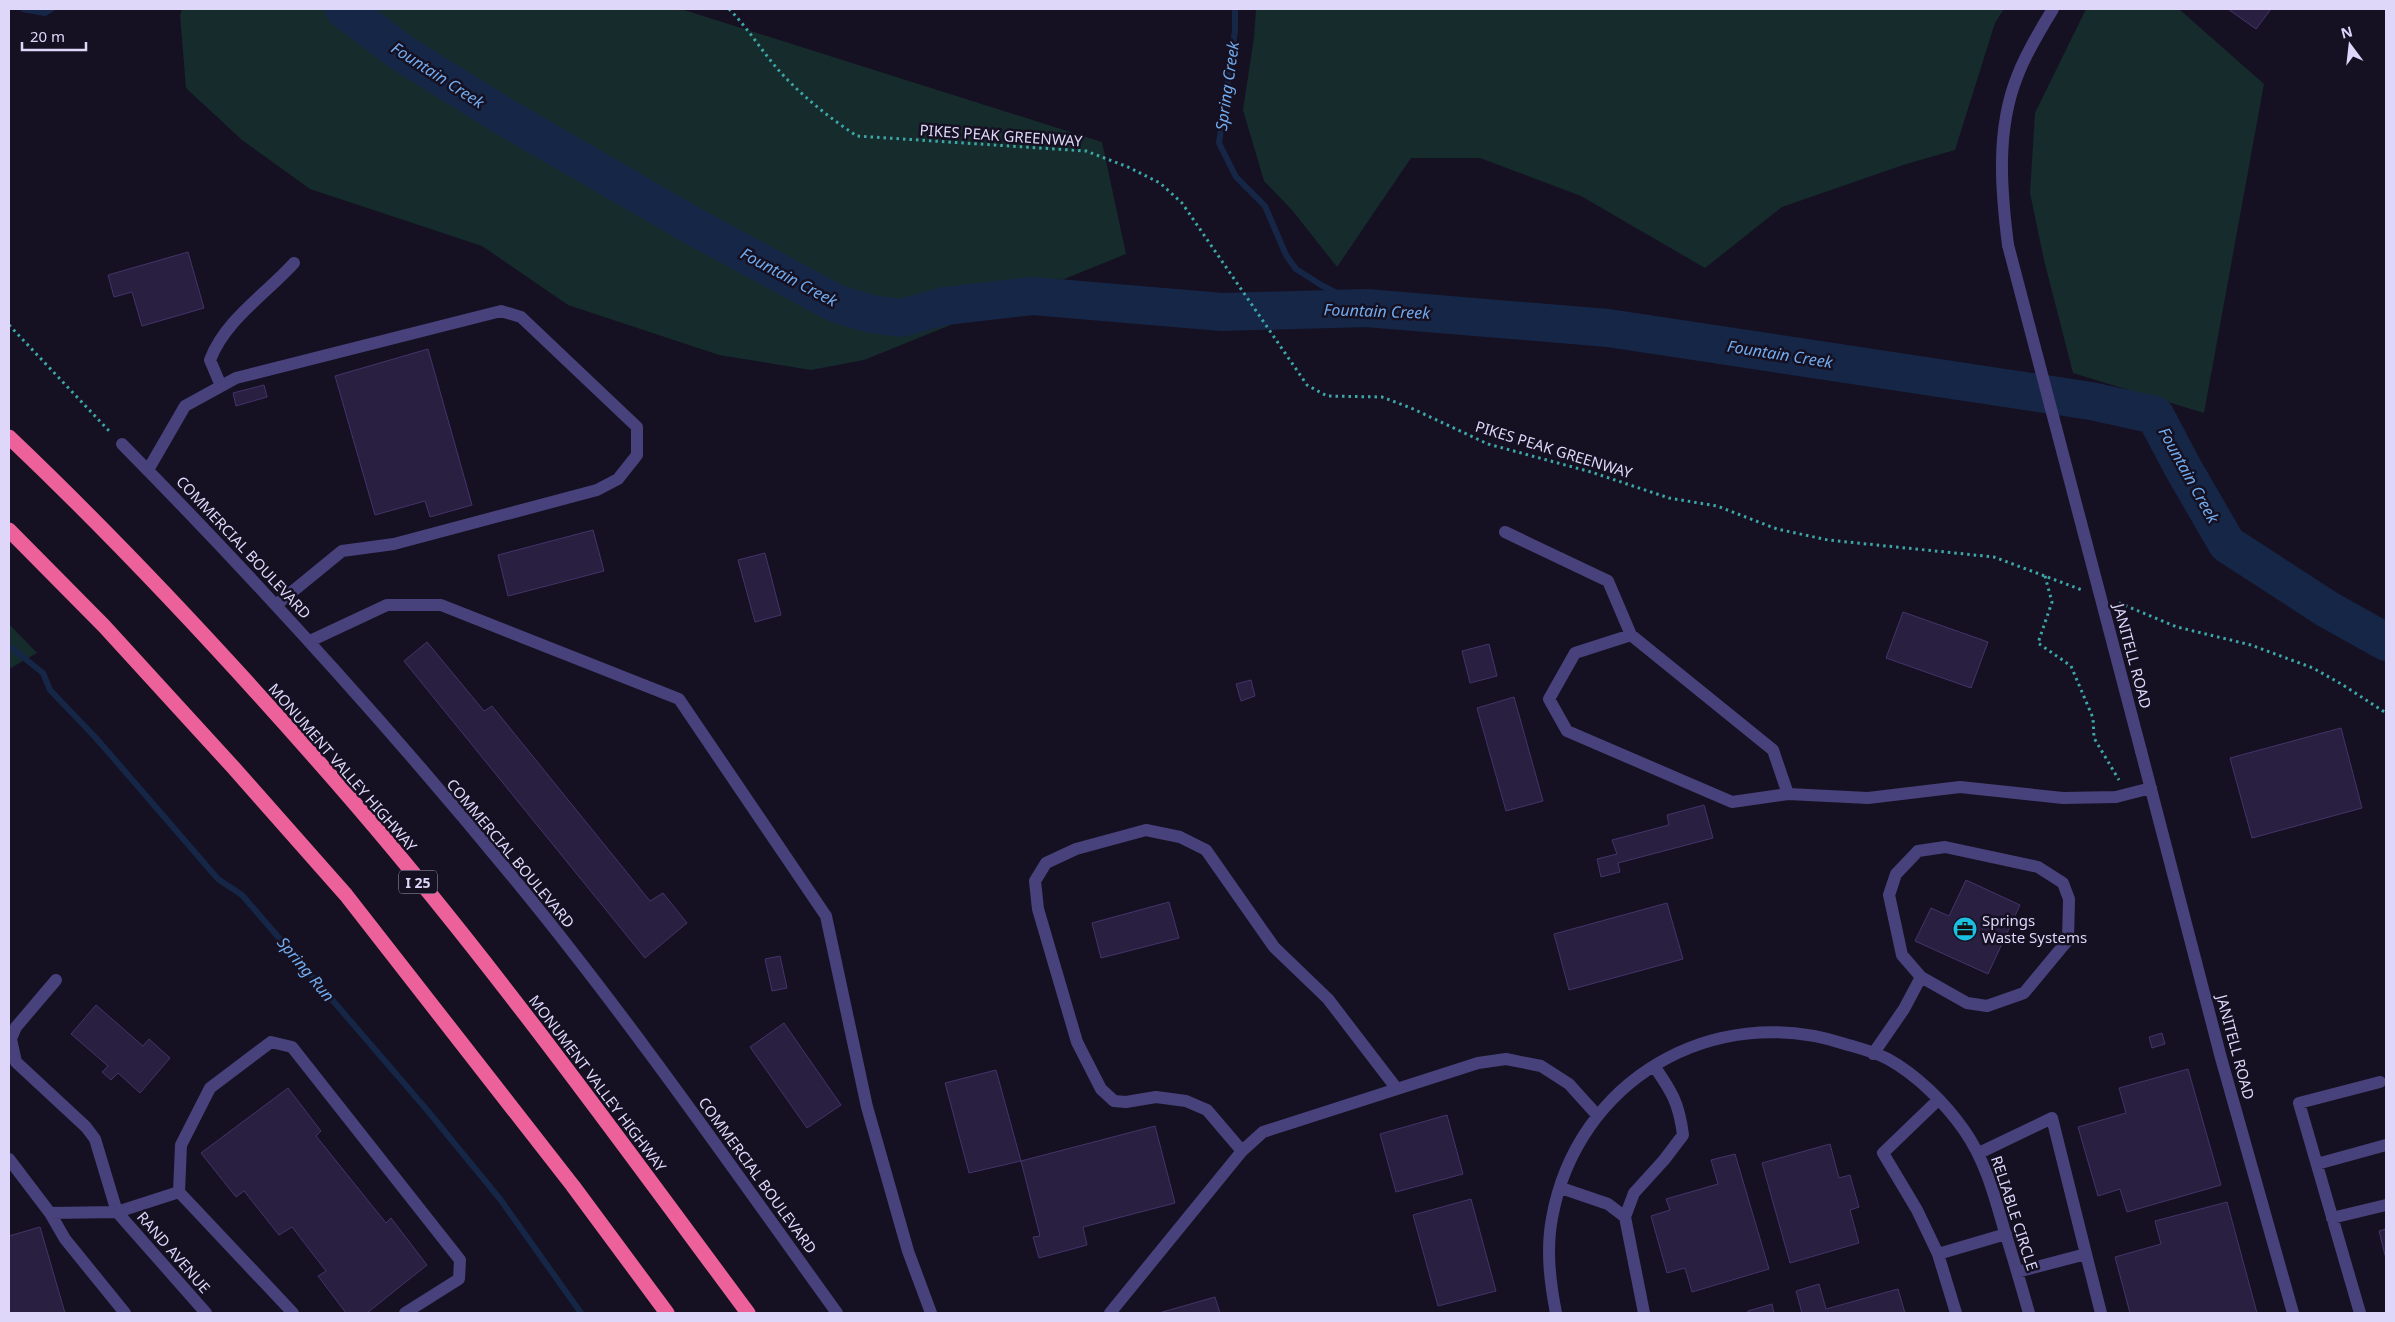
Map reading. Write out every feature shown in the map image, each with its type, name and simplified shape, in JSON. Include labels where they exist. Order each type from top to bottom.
[{"type":"highway","points":[[9,426],[54,480]]},
{"type":"highway","name":"MONUMENT VALLEY HIGHWAY","points":[[9,437],[54,480],[195,627],[357,807],[558,1058],[748,1313]]},
{"type":"highway","points":[[9,530],[110,633],[232,766],[346,895],[574,1186],[667,1313]]},
{"type":"street","name":"JANITELL ROAD","points":[[2053,9],[2030,48],[2016,78],[2008,111],[2003,143],[2002,175],[2008,245],[2221,1058],[2293,1313]]},
{"type":"street","points":[[221,386],[210,360],[215,346],[229,326],[274,285],[294,263]]},
{"type":"street","points":[[148,470],[185,406],[236,378],[500,312],[521,317],[637,427],[636,455],[618,479],[597,490],[394,544],[342,551],[276,605]]},
{"type":"street","name":"COMMERCIAL BOULEVARD","points":[[122,444],[310,642],[520,886],[648,1050],[837,1313]]},
{"type":"street","points":[[1506,532],[1608,581],[1631,635],[1773,750],[1788,794]]},
{"type":"street","points":[[310,642],[387,605],[441,605],[679,699],[826,916],[837,956],[867,1107],[908,1252],[931,1313]]},
{"type":"street","points":[[1631,635],[1575,653],[1549,699],[1567,730],[1732,802],[1788,794],[1868,798],[1960,787],[2063,798],[2116,797],[2151,788]]},
{"type":"street","points":[[1242,1151],[1207,1110],[1186,1101],[1156,1097],[1126,1102],[1114,1101],[1101,1089],[1077,1042],[1038,910],[1035,881],[1046,863],[1076,849],[1146,830],[1180,836],[1206,850],[1274,947],[1328,999],[1397,1089]]},
{"type":"street","points":[[1945,847],[2038,867],[2063,884],[2069,899],[2068,940],[2024,993],[1987,1006],[1967,1004],[1921,976],[1902,955],[1888,895],[1896,874],[1918,851],[1945,847]]},
{"type":"street","points":[[1873,1054],[1904,1009],[1921,976]]},
{"type":"street","points":[[56,980],[16,1027],[11,1039],[12,1052],[16,1062],[86,1127],[95,1139],[117,1212]]},
{"type":"street","name":"RELIABLE CIRCLE","points":[[1556,1313],[1550,1278],[1549,1246],[1552,1217],[1572,1158],[1585,1131],[1620,1090],[1654,1066],[1709,1041],[1763,1031],[1795,1032],[1822,1036],[1887,1059],[1914,1076],[1938,1100],[1963,1128],[1979,1153],[1990,1178],[2029,1313]]},
{"type":"street","points":[[293,1313],[179,1192],[181,1145],[210,1088],[271,1042],[292,1047],[460,1260],[459,1279],[405,1313]]},
{"type":"street","points":[[1110,1313],[1242,1151],[1263,1132],[1478,1063],[1506,1059],[1541,1066],[1569,1084],[1597,1115]]},
{"type":"street","points":[[1644,1313],[1625,1217],[1634,1193],[1664,1160],[1683,1135],[1680,1110],[1669,1088],[1654,1066]]},
{"type":"street","points":[[2360,1313],[2300,1103],[2380,1082]]},
{"type":"street","points":[[1938,1100],[1883,1152],[1918,1210],[1938,1254],[1956,1313]]},
{"type":"street","points":[[1979,1153],[2052,1118],[2102,1313]]},
{"type":"street","points":[[2317,1164],[2386,1145]]},
{"type":"street","points":[[9,1159],[50,1213],[65,1239],[125,1313]]},
{"type":"street","points":[[1561,1188],[1608,1204],[1625,1217]]},
{"type":"street","points":[[50,1213],[117,1212],[179,1192]]},
{"type":"street","points":[[2332,1218],[2386,1204]]},
{"type":"street","name":"RAND AVENUE","points":[[117,1212],[206,1313]]},
{"type":"street","points":[[1938,1254],[2006,1234]]},
{"type":"street","points":[[2017,1272],[2086,1254]]},
{"type":"path","name":"PIKES PEAK GREENWAY","points":[[729,9],[753,35],[775,66],[839,124],[857,136],[1086,150],[1128,167],[1160,184],[1182,204],[1206,236],[1307,385],[1327,396],[1382,397],[1411,408],[1488,444],[1591,472],[1669,498],[1717,506],[1777,529],[1828,540],[1994,557],[2088,592]]},
{"type":"path","points":[[9,325],[122,444]]},
{"type":"path","points":[[2045,576],[2052,602],[2038,643],[2071,666],[2093,718],[2094,738],[2128,794]]},
{"type":"path","points":[[2114,602],[2177,627],[2251,645],[2313,668],[2343,685],[2386,714]]},
{"type":"green space","points":[[182,9],[681,9],[1102,142],[1126,254],[864,360],[811,370],[719,355],[568,305],[482,246],[310,189],[242,140],[186,88],[180,15]]},
{"type":"green space","points":[[1256,9],[2004,9],[1995,23],[1955,150],[1903,165],[1782,207],[1705,268],[1581,196],[1480,158],[1411,158],[1337,267],[1292,210],[1264,181],[1243,110],[1254,37]]},
{"type":"green space","points":[[2086,9],[2179,9],[2264,84],[2204,413],[2073,373],[2044,260],[2030,193],[2035,113]]},
{"type":"green space","points":[[9,624],[37,653],[9,669]]},
{"type":"building","points":[[2228,9],[2271,9],[2256,29]]},
{"type":"building","points":[[188,252],[204,308],[142,326],[132,292],[114,297],[108,275]]},
{"type":"building","points":[[428,349],[472,505],[430,517],[425,501],[375,515],[335,376]]},
{"type":"building","points":[[264,385],[267,397],[236,406],[233,393]]},
{"type":"building","points":[[593,530],[604,571],[508,596],[498,555]]},
{"type":"building","points":[[765,553],[781,615],[755,622],[738,560]]},
{"type":"building","points":[[1903,612],[1988,642],[1971,688],[1886,658]]},
{"type":"building","points":[[427,642],[484,711],[492,706],[650,901],[663,893],[687,923],[645,958],[404,661]]},
{"type":"building","points":[[1489,644],[1497,676],[1470,683],[1462,651]]},
{"type":"building","points":[[1251,680],[1255,696],[1241,701],[1236,684]]},
{"type":"building","points":[[1514,697],[1543,801],[1506,811],[1477,708]]},
{"type":"building","points":[[2341,728],[2362,808],[2252,838],[2230,758]]},
{"type":"building","points":[[1704,805],[1713,838],[1618,863],[1620,872],[1601,877],[1597,859],[1617,854],[1612,840],[1669,825],[1667,815]]},
{"type":"building","name":"Springs Waste Systems","points":[[1966,880],[2020,905],[1988,974],[1915,941],[1931,908],[1949,916]]},
{"type":"building","points":[[1169,902],[1179,938],[1101,958],[1092,923]]},
{"type":"building","points":[[1667,903],[1683,959],[1569,990],[1554,934]]},
{"type":"building","points":[[780,956],[787,988],[772,991],[765,959]]},
{"type":"building","points":[[96,1005],[143,1046],[149,1039],[170,1058],[140,1093],[118,1073],[111,1080],[102,1072],[108,1066],[71,1034]]},
{"type":"building","points":[[784,1023],[841,1105],[807,1128],[750,1047]]},
{"type":"building","points":[[2162,1033],[2165,1044],[2152,1048],[2149,1037]]},
{"type":"building","points":[[2188,1069],[2221,1185],[2127,1212],[2120,1189],[2098,1196],[2078,1127],[2126,1113],[2119,1088]]},
{"type":"building","points":[[996,1070],[1021,1161],[969,1173],[945,1083]]},
{"type":"building","points":[[288,1088],[321,1131],[316,1136],[386,1223],[391,1218],[427,1265],[367,1313],[346,1313],[318,1276],[326,1271],[292,1227],[279,1235],[244,1191],[236,1197],[201,1153]]},
{"type":"building","points":[[1447,1115],[1463,1174],[1396,1192],[1380,1134]]},
{"type":"building","points":[[1155,1126],[1175,1203],[1083,1227],[1087,1245],[1039,1258],[1033,1237],[1040,1236],[1021,1161]]},
{"type":"building","points":[[1830,1144],[1839,1178],[1850,1175],[1859,1207],[1850,1210],[1859,1243],[1790,1263],[1762,1163]]},
{"type":"building","points":[[1735,1154],[1769,1269],[1692,1292],[1685,1268],[1667,1273],[1651,1216],[1670,1210],[1666,1199],[1718,1184],[1711,1160]]},
{"type":"building","points":[[1471,1199],[1496,1291],[1438,1306],[1413,1215]]},
{"type":"building","points":[[2227,1202],[2257,1313],[2130,1313],[2115,1257],[2161,1244],[2155,1221]]},
{"type":"building","points":[[40,1227],[65,1313],[9,1313],[9,1236]]},
{"type":"building","points":[[2386,1229],[2386,1259],[2379,1231]]},
{"type":"building","points":[[1819,1284],[1826,1309],[1898,1289],[1905,1313],[1802,1313],[1796,1291]]},
{"type":"building","points":[[1215,1297],[1220,1313],[1159,1313]]},
{"type":"building","points":[[1772,1304],[1774,1313],[1748,1313],[1748,1311]]},
{"type":"waterway","name":"Spring Run","points":[[23,9],[45,13],[52,9]]},
{"type":"waterway","name":"Fountain Creek","points":[[344,9],[402,53],[503,116],[693,226],[835,303],[871,314],[901,318],[945,306],[1033,296],[1222,312],[1366,308],[1608,328],[2091,401],[2155,415],[2227,544],[2327,609],[2386,642]]},
{"type":"waterway","name":"Spring Creek","points":[[1235,9],[1235,31],[1219,143],[1236,177],[1265,206],[1286,255],[1296,269],[1321,285],[1366,308]]},
{"type":"waterway","name":"Spring Run","points":[[9,646],[43,673],[50,690],[96,738],[218,879],[242,895],[427,1110],[500,1199],[581,1313]]},
{"type":"place","name":"Springs Waste Systems","points":[[1965,929]]}]
